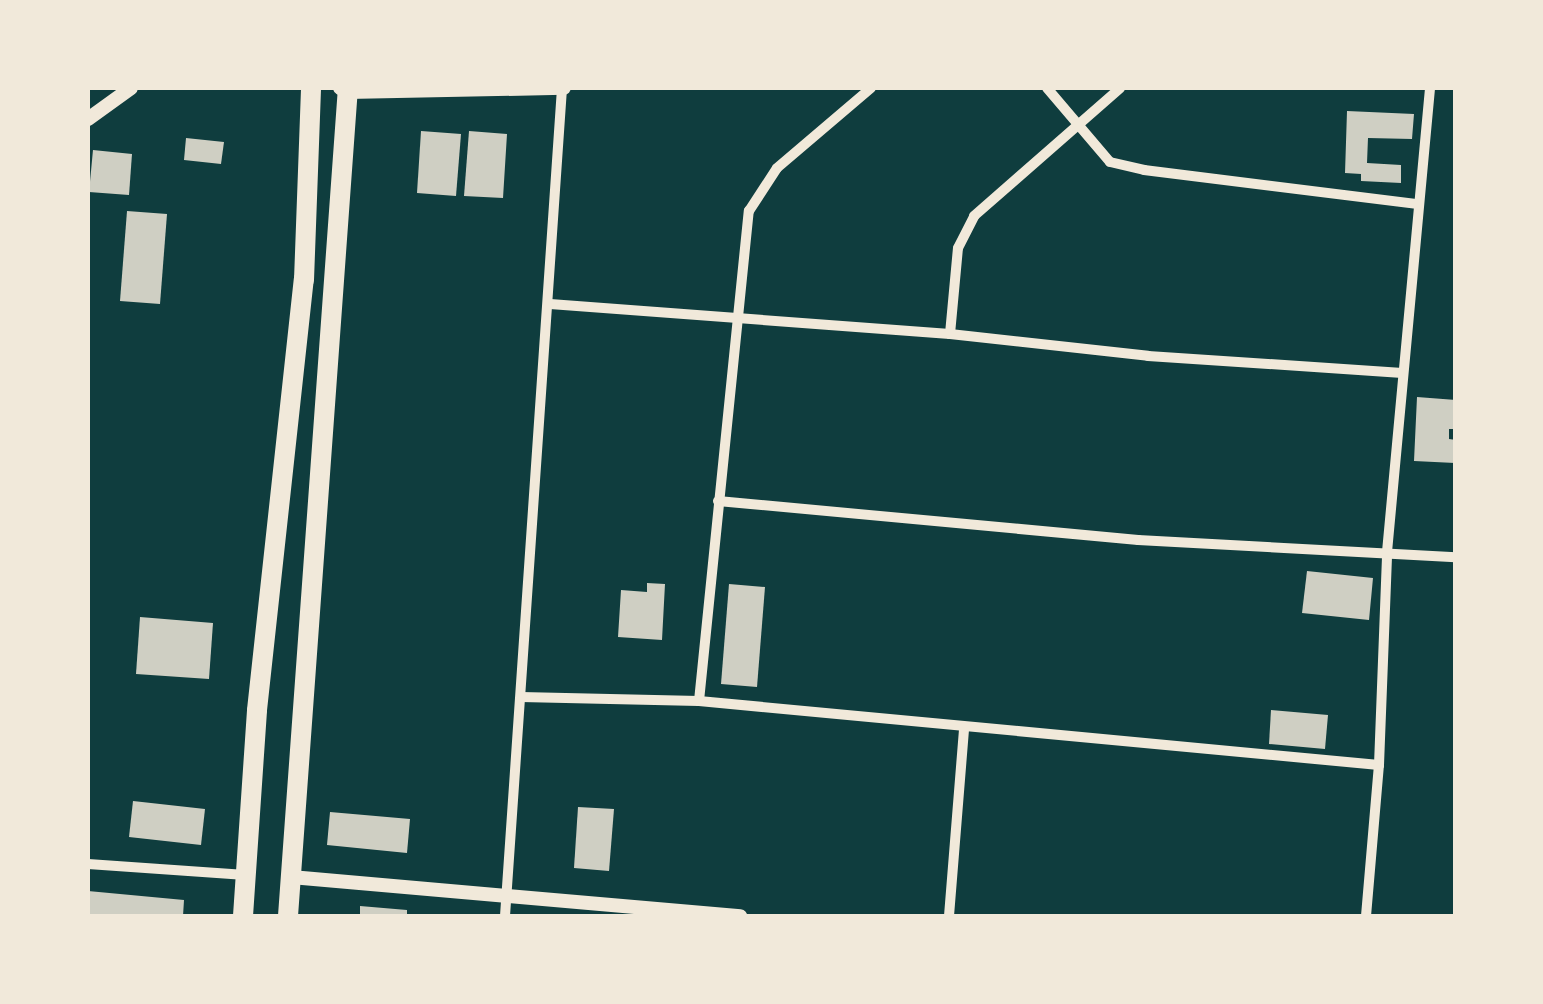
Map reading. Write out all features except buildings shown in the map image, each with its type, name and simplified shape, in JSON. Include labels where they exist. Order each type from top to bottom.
[{"type":"highway","points":[[244,916],[258,710],[304,280],[311,88]]},
{"type":"highway","points":[[288,916],[345,89]]},
{"type":"street","points":[[88,118],[130,88]]},
{"type":"street","points":[[345,89],[563,88],[505,916]]},
{"type":"street","points":[[699,701],[749,211],[777,168],[871,88]]},
{"type":"street","points":[[1047,88],[1110,162],[1144,170],[1418,204]]},
{"type":"street","points":[[950,334],[958,248],[974,216],[1120,88]]},
{"type":"street","points":[[1366,916],[1379,765],[1387,552],[1430,88]]},
{"type":"street","points":[[550,304],[950,334],[1148,356],[1402,373]]},
{"type":"street","points":[[718,501],[1138,540],[1456,557]]},
{"type":"street","points":[[522,697],[699,701],[1379,765]]},
{"type":"street","points":[[950,916],[964,728]]},
{"type":"street","points":[[88,864],[247,875]]},
{"type":"street","points":[[291,877],[740,916]]}]
